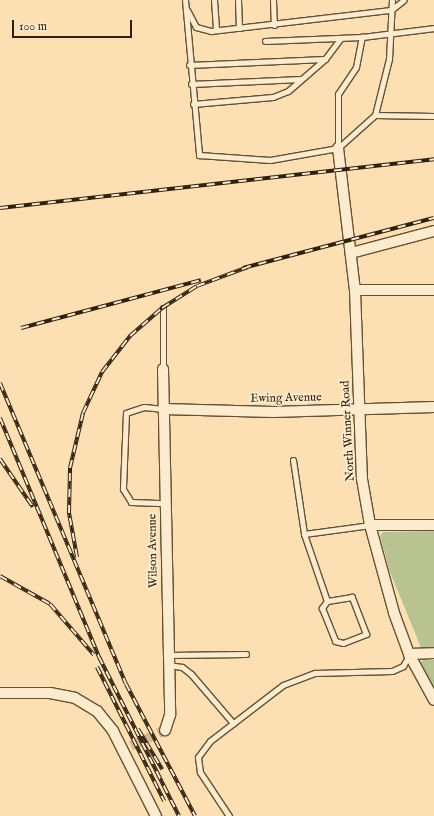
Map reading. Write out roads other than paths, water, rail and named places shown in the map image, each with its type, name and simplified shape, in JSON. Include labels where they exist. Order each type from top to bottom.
[{"type":"street","name":"North Winner Road","points":[[338,148],[355,290],[362,479],[370,525],[409,654],[434,700]]},
{"type":"street","points":[[350,253],[434,230]]},
{"type":"street","points":[[355,290],[434,290]]},
{"type":"street","name":"Wilson Avenue","points":[[163,369],[169,721],[164,730]]},
{"type":"street","name":"Ewing Avenue","points":[[163,409],[359,409],[434,407]]},
{"type":"street","points":[[370,525],[434,525]]},
{"type":"street","points":[[409,654],[434,654]]},
{"type":"street","points":[[0,693],[50,693],[75,698],[97,712],[126,748],[156,816]]},
{"type":"lane","points":[[214,0],[216,30]]},
{"type":"lane","points":[[238,0],[239,28]]},
{"type":"lane","points":[[273,0],[274,25]]},
{"type":"lane","points":[[185,3],[189,65],[199,155],[270,160],[338,148],[375,115],[389,59],[392,0]]},
{"type":"lane","points":[[185,3],[196,27],[216,30],[274,25],[391,10],[404,0]]},
{"type":"lane","points":[[265,41],[390,35],[434,28]]},
{"type":"lane","points":[[338,148],[338,94],[356,67],[362,37]]},
{"type":"lane","points":[[193,104],[273,97],[301,79],[325,59],[341,38]]},
{"type":"lane","points":[[189,65],[325,59]]},
{"type":"lane","points":[[191,84],[301,79]]},
{"type":"lane","points":[[375,115],[434,116]]},
{"type":"lane","points":[[163,369],[164,308]]},
{"type":"lane","points":[[163,409],[144,407],[126,413],[123,489],[131,502],[165,503]]},
{"type":"lane","points":[[293,460],[304,534],[327,601]]},
{"type":"lane","points":[[304,534],[370,525]]},
{"type":"lane","points":[[352,597],[366,634],[343,643],[335,641],[322,608],[327,601],[352,597]]},
{"type":"lane","points":[[168,654],[246,654]]},
{"type":"lane","points":[[229,816],[204,780],[198,764],[201,750],[233,723],[283,685],[315,673],[392,671],[403,666],[409,654]]},
{"type":"lane","points":[[168,665],[182,667],[191,674],[233,723]]},
{"type":"tunnel","points":[[131,746],[165,730]]},
{"type":"railway","points":[[0,208],[434,159]]},
{"type":"railway","points":[[243,268],[434,218]]},
{"type":"railway","points":[[77,557],[69,513],[70,468],[83,413],[102,372],[130,336],[162,308],[197,286],[248,267]]},
{"type":"railway","points":[[21,328],[201,280]]},
{"type":"railway","points":[[0,383],[126,684],[195,816]]},
{"type":"railway","points":[[0,418],[99,657],[179,816]]},
{"type":"railway","points":[[0,459],[33,507]]},
{"type":"railway","points":[[0,576],[50,604],[94,655]]},
{"type":"railway","points":[[97,667],[164,801]]},
{"type":"railway","points":[[138,729],[162,769]]}]
